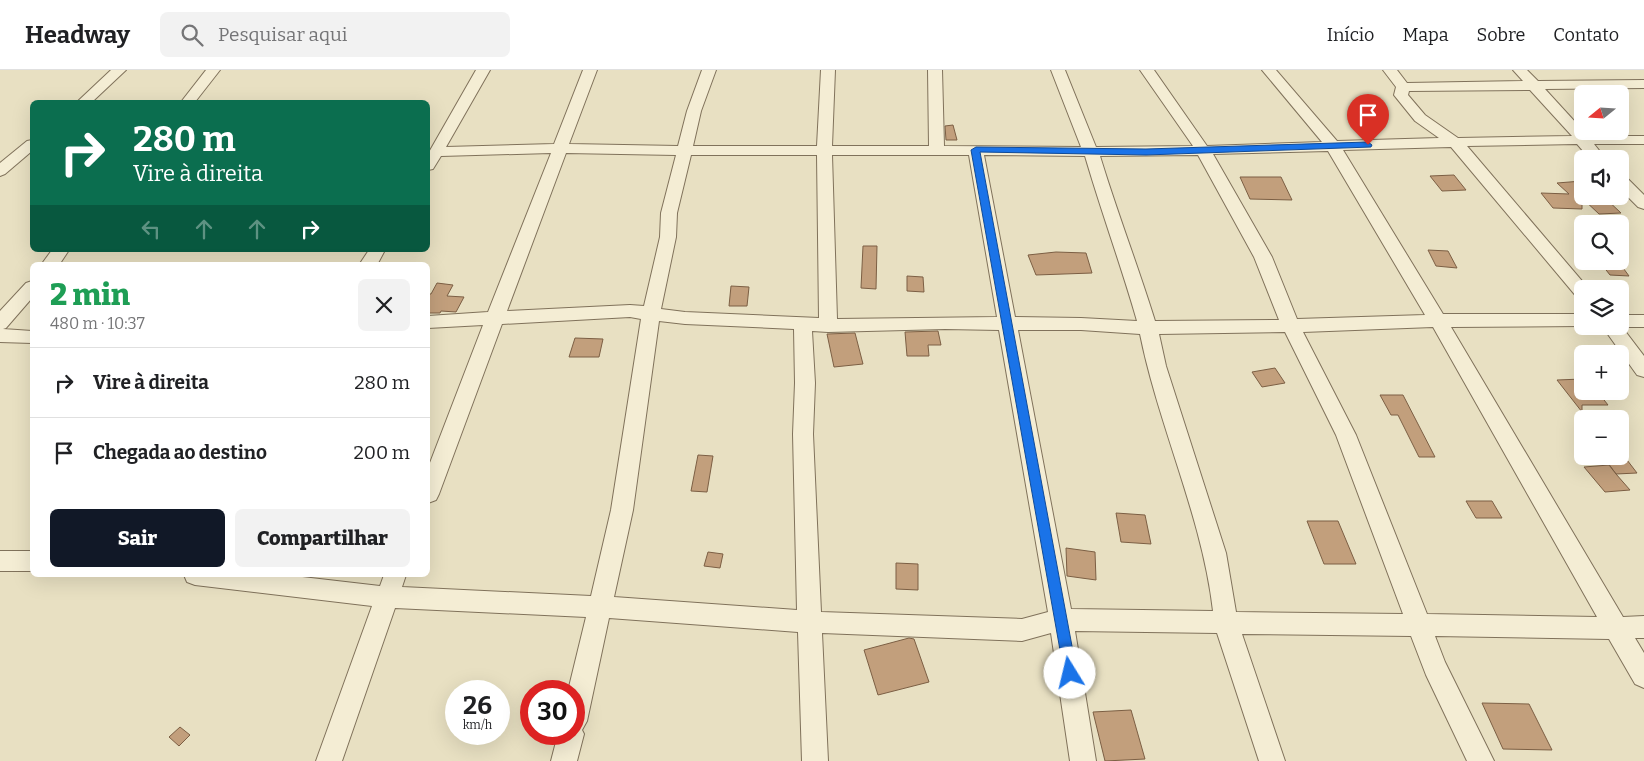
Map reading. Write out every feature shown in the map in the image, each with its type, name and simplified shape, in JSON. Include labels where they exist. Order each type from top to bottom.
[{"type":"street","points":[[86,100],[119,70]]},
{"type":"street","points":[[190,100],[212,70]]},
{"type":"street","points":[[430,162],[483,70]]},
{"type":"street","points":[[430,489],[590,70]]},
{"type":"street","points":[[584,680],[622,510],[650,314],[668,237],[669,213],[694,111],[709,70]]},
{"type":"street","points":[[828,70],[824,200],[828,326]]},
{"type":"street","points":[[935,70],[936,150]]},
{"type":"street","points":[[1058,70],[1091,152],[1110,216],[1125,253],[1148,328],[1167,403],[1198,494],[1215,553],[1226,623],[1272,761]]},
{"type":"street","points":[[1147,70],[1203,150],[1263,257],[1292,326],[1346,435],[1418,626],[1435,667],[1481,761]]},
{"type":"street","points":[[1268,70],[1332,145],[1438,321],[1644,676]]},
{"type":"street","points":[[1390,70],[1403,87]]},
{"type":"street","points":[[1520,70],[1535,84],[1574,130]]},
{"type":"street","points":[[1613,70],[1639,85]]},
{"type":"street","points":[[1403,87],[1535,84],[1639,85]]},
{"type":"street","points":[[1403,87],[1401,95],[1420,118],[1456,143],[1574,283]]},
{"type":"street","points":[[436,152],[560,148],[683,152],[936,150],[1091,152],[1582,140],[1591,150]]},
{"type":"street","points":[[1629,140],[1644,140]]},
{"type":"street","points":[[0,171],[30,146]]},
{"type":"street","points":[[976,150],[1061,620],[1083,761]]},
{"type":"street","points":[[1629,189],[1644,204]]},
{"type":"street","points":[[0,323],[30,289]]},
{"type":"street","points":[[430,322],[553,316],[582,312],[630,311],[685,318],[803,323],[828,326],[945,323],[1081,324],[1148,328],[1438,321],[1574,320]]},
{"type":"street","points":[[1629,321],[1644,321]]},
{"type":"street","points":[[803,323],[805,383],[804,477],[815,761]]},
{"type":"street","points":[[0,335],[30,337]]},
{"type":"street","points":[[1618,335],[1644,370]]},
{"type":"street","points":[[0,560],[30,561]]},
{"type":"street","points":[[233,577],[392,586],[601,607],[809,622],[1022,630],[1061,620],[1418,626],[1644,627]]},
{"type":"street","points":[[329,761],[392,586]]},
{"type":"street","points":[[564,761],[568,745]]},
{"type":"building","points":[[953,125],[957,140],[946,140],[945,126]]},
{"type":"building","points":[[1454,175],[1466,190],[1442,191],[1430,176]]},
{"type":"building","points":[[1240,177],[1281,177],[1292,200],[1250,199]]},
{"type":"building","points":[[1574,182],[1574,205],[1582,205],[1582,209],[1553,208],[1541,193],[1569,194],[1557,183]]},
{"type":"building","points":[[1589,205],[1613,205],[1621,213],[1599,214]]},
{"type":"building","points":[[863,246],[877,246],[876,289],[861,288]]},
{"type":"building","points":[[1428,250],[1448,251],[1457,268],[1436,266]]},
{"type":"building","points":[[1056,252],[1086,253],[1092,273],[1036,275],[1028,255]]},
{"type":"building","points":[[1606,270],[1625,270],[1629,276],[1610,275]]},
{"type":"building","points":[[907,276],[923,277],[924,292],[907,291]]},
{"type":"building","points":[[437,283],[453,285],[447,296],[464,297],[456,312],[441,311],[440,313],[430,313],[431,294]]},
{"type":"building","points":[[731,286],[749,287],[747,306],[729,306]]},
{"type":"building","points":[[938,331],[941,345],[928,345],[929,356],[907,356],[905,332]]},
{"type":"building","points":[[855,333],[863,364],[834,367],[827,334]]},
{"type":"building","points":[[575,338],[603,339],[599,357],[569,357]]},
{"type":"building","points":[[1275,368],[1285,383],[1262,387],[1252,372]]},
{"type":"building","points":[[1574,379],[1574,400],[1604,400],[1608,405],[1582,405],[1580,410],[1557,380]]},
{"type":"building","points":[[1380,395],[1403,395],[1435,457],[1419,457],[1398,415],[1391,415]]},
{"type":"building","points":[[698,455],[713,456],[707,492],[691,491]]},
{"type":"building","points":[[1629,463],[1637,473],[1616,474],[1610,465],[1629,465]]},
{"type":"building","points":[[1609,465],[1630,490],[1605,492],[1584,467]]},
{"type":"building","points":[[1466,501],[1492,501],[1502,518],[1476,518]]},
{"type":"building","points":[[1116,513],[1145,515],[1151,544],[1121,542]]},
{"type":"building","points":[[1307,521],[1338,521],[1356,564],[1324,564]]},
{"type":"building","points":[[1066,548],[1095,552],[1096,580],[1067,576]]},
{"type":"building","points":[[708,552],[723,554],[720,568],[704,566]]},
{"type":"building","points":[[896,563],[918,564],[918,590],[896,589]]},
{"type":"building","points":[[909,638],[914,639],[929,682],[878,695],[864,650]]},
{"type":"building","points":[[1482,703],[1529,704],[1552,750],[1503,749]]},
{"type":"building","points":[[1131,710],[1145,759],[1105,761],[1093,712]]},
{"type":"building","points":[[180,727],[190,735],[179,746],[169,737]]},
{"type":"route","points":[[1070,673],[976,150],[1146,152],[1368,145]]}]
